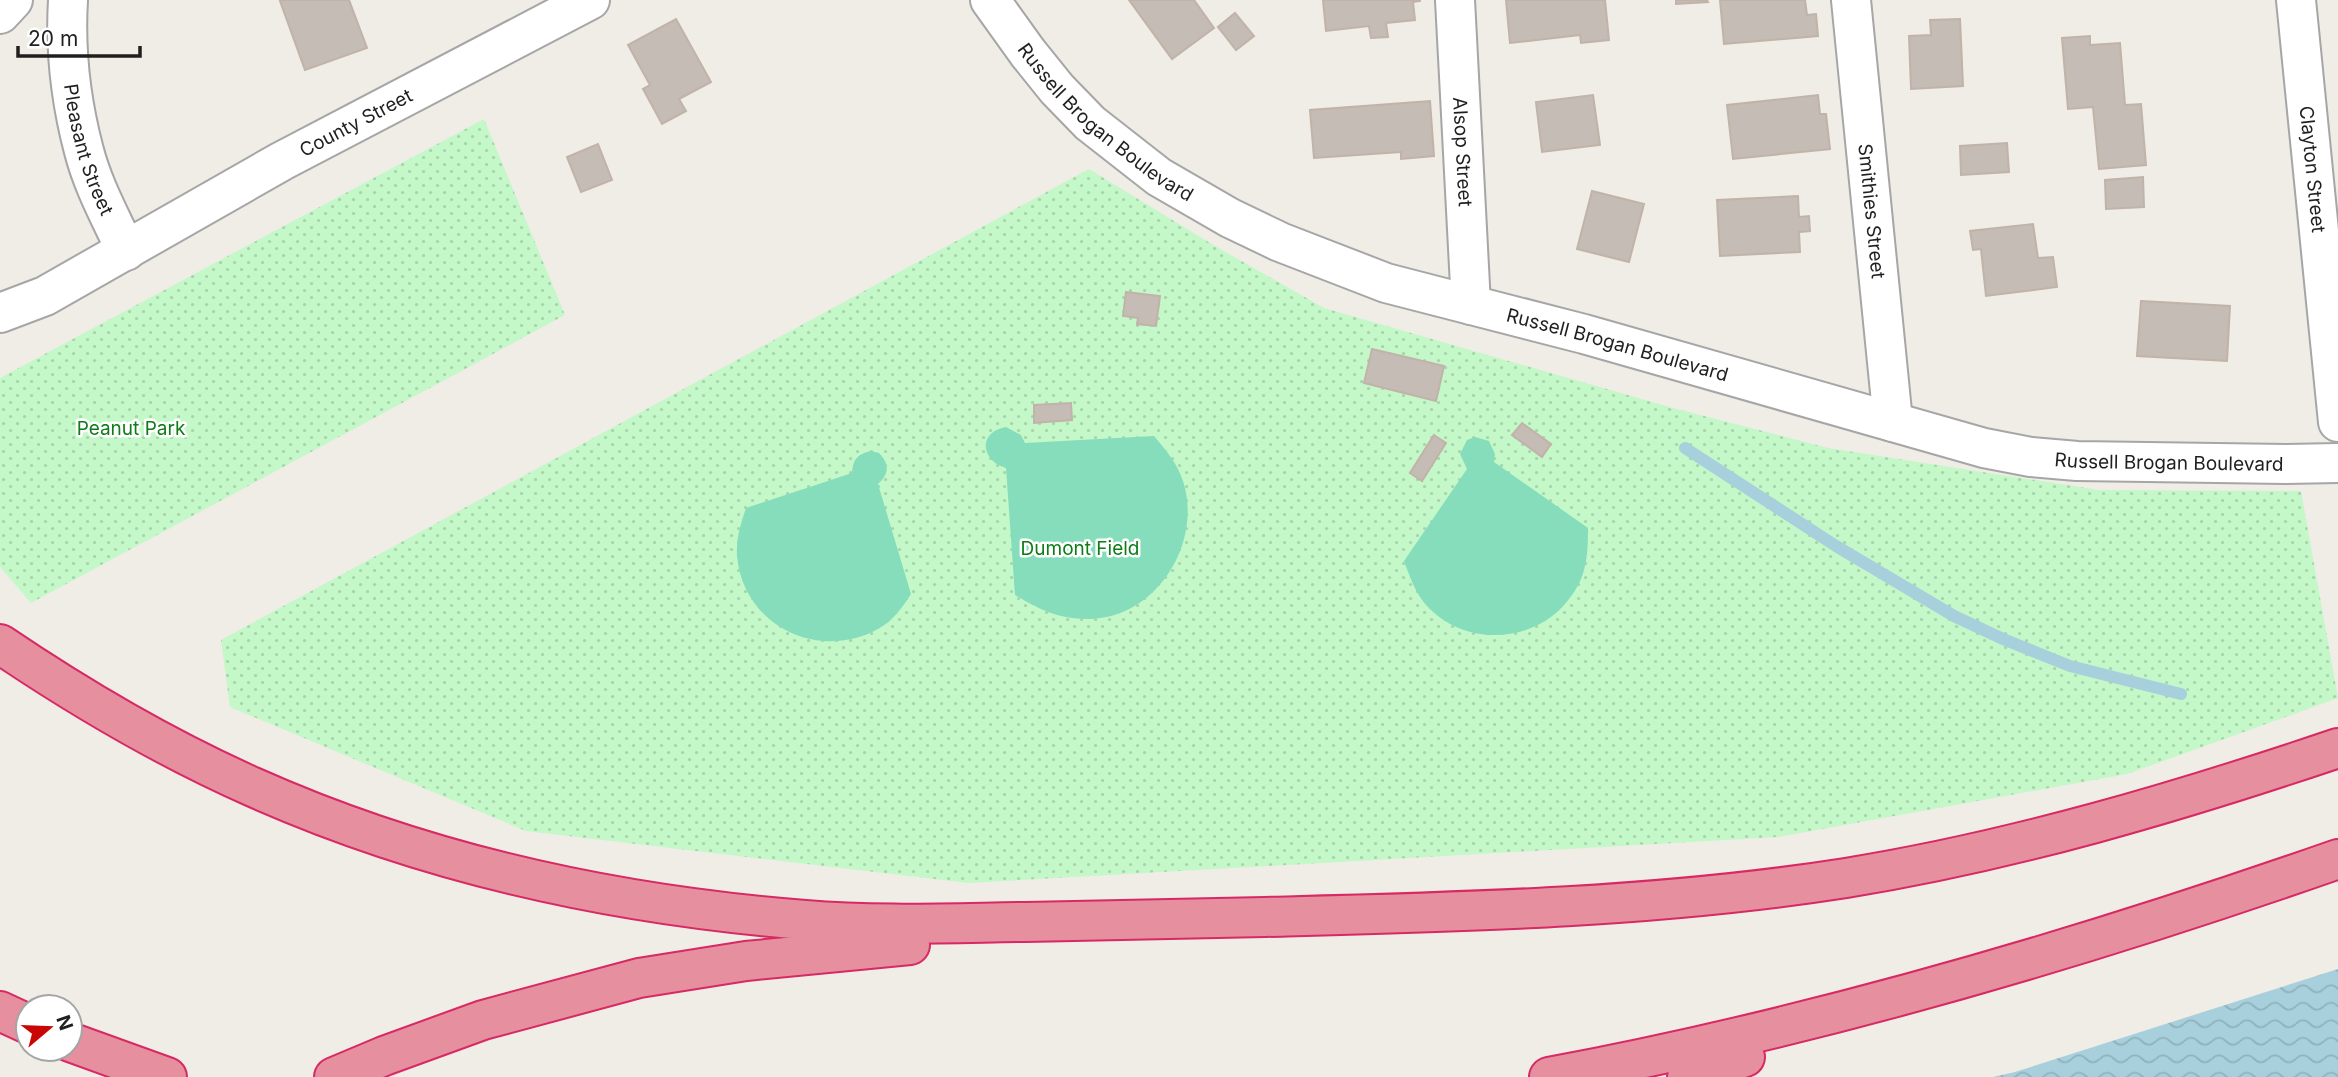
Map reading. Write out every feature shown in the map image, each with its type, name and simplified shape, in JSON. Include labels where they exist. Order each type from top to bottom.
[{"type":"highway","points":[[0,644],[102,709],[254,788],[420,850],[531,880],[639,901],[806,920],[948,923],[1477,911],[1608,904],[1778,888],[1923,864],[2065,830],[2209,790],[2338,748]]},
{"type":"highway","points":[[1549,1077],[1688,1049],[1913,993],[2129,929],[2338,859]]},
{"type":"highway","points":[[334,1077],[483,1020],[639,978],[800,955],[1212,919]]},
{"type":"highway","points":[[1687,1077],[1913,993]]},
{"type":"highway","points":[[84,1047],[154,1073]]},
{"type":"street","points":[[0,14],[13,0]]},
{"type":"street","name":"Pleasant Street","points":[[68,0],[69,65],[82,142],[99,194],[126,251]]},
{"type":"street","name":"County Street","points":[[0,313],[46,296],[282,161],[590,0]]},
{"type":"street","name":"Russell Brogan Boulevard","points":[[990,0],[1028,53],[1090,123],[1158,177],[1230,218],[1280,242],[1386,283],[1584,334],[1984,448],[2031,457],[2124,463],[2338,463]]},
{"type":"street","name":"Alsop Street","points":[[1455,0],[1471,305]]},
{"type":"street","name":"Smithies Street","points":[[1851,0],[1893,422]]},
{"type":"street","name":"Clayton Street","points":[[2297,0],[2338,422]]},
{"type":"green space","name":"Peanut Park","points":[[484,119],[565,315],[31,603],[0,567],[0,378]]},
{"type":"green space","name":"Dumont Field","points":[[1089,169],[1215,246],[1324,308],[1673,408],[1828,448],[2099,490],[2301,491],[2338,698],[2127,774],[1778,837],[969,883],[526,831],[230,707],[221,640]]},
{"type":"green space","points":[[1006,427],[1021,435],[1025,443],[1154,436],[1167,452],[1183,481],[1187,504],[1186,528],[1180,551],[1169,572],[1154,591],[1136,606],[1114,615],[1090,619],[1069,618],[1051,613],[1015,595],[1006,468],[991,459],[986,446],[991,434]]},
{"type":"green space","points":[[1475,437],[1489,441],[1495,454],[1494,462],[1588,528],[1586,563],[1572,595],[1558,611],[1541,623],[1502,635],[1461,629],[1442,619],[1422,600],[1404,561],[1467,469],[1460,454],[1467,440]]},
{"type":"green space","points":[[871,451],[879,453],[886,465],[886,473],[878,484],[911,594],[888,622],[855,638],[831,641],[808,639],[787,631],[768,618],[753,601],[742,580],[737,549],[746,508],[852,473],[857,458]]},
{"type":"water","points":[[2338,969],[2338,1077],[1993,1077],[2015,1072]]},
{"type":"building","points":[[349,0],[367,48],[305,70],[280,1]]},
{"type":"building","points":[[1129,0],[1194,0],[1214,28],[1172,59]]},
{"type":"building","points":[[1323,0],[1420,1],[1413,2],[1415,20],[1386,23],[1388,37],[1371,38],[1369,26],[1326,31]]},
{"type":"building","points":[[1506,0],[1605,0],[1609,40],[1581,43],[1580,35],[1510,43]]},
{"type":"building","points":[[1676,0],[1707,0],[1708,2],[1676,4]]},
{"type":"building","points":[[1720,0],[1805,0],[1807,15],[1816,14],[1818,36],[1724,44]]},
{"type":"building","points":[[1235,13],[1254,36],[1236,50],[1218,27]]},
{"type":"building","points":[[676,19],[711,82],[679,99],[686,111],[662,124],[643,89],[650,85],[628,45]]},
{"type":"building","points":[[1960,19],[1963,86],[1911,89],[1909,36],[1931,35],[1930,20]]},
{"type":"building","points":[[2090,36],[2090,45],[2120,43],[2125,105],[2141,104],[2146,165],[2099,169],[2093,107],[2068,109],[2062,38]]},
{"type":"building","points":[[1593,95],[1600,145],[1542,152],[1536,102]]},
{"type":"building","points":[[1818,95],[1820,114],[1826,114],[1830,149],[1733,159],[1727,105]]},
{"type":"building","points":[[1430,101],[1434,156],[1401,159],[1401,152],[1314,158],[1310,110]]},
{"type":"building","points":[[2007,143],[2009,172],[1961,175],[1960,146]]},
{"type":"building","points":[[598,144],[612,180],[581,192],[567,157]]},
{"type":"building","points":[[2143,177],[2144,207],[2106,209],[2105,180]]},
{"type":"building","points":[[1592,191],[1644,204],[1629,262],[1577,249]]},
{"type":"building","points":[[1798,196],[1799,217],[1809,216],[1810,231],[1799,232],[1800,252],[1720,256],[1717,200]]},
{"type":"building","points":[[2033,224],[2038,258],[2053,257],[2057,287],[1986,296],[1981,249],[1973,250],[1970,231]]},
{"type":"building","points":[[1126,292],[1160,296],[1156,326],[1137,324],[1138,318],[1123,316]]},
{"type":"building","points":[[2141,301],[2230,306],[2227,361],[2137,356]]},
{"type":"building","points":[[1372,349],[1444,366],[1436,401],[1364,383]]},
{"type":"building","points":[[1071,403],[1072,420],[1034,423],[1034,405]]},
{"type":"building","points":[[1522,423],[1551,444],[1542,457],[1512,435]]},
{"type":"building","points":[[1434,435],[1446,443],[1422,481],[1410,473]]},
{"type":"waterway","points":[[1685,448],[1836,546],[1954,616],[2070,666],[2181,694]]}]
